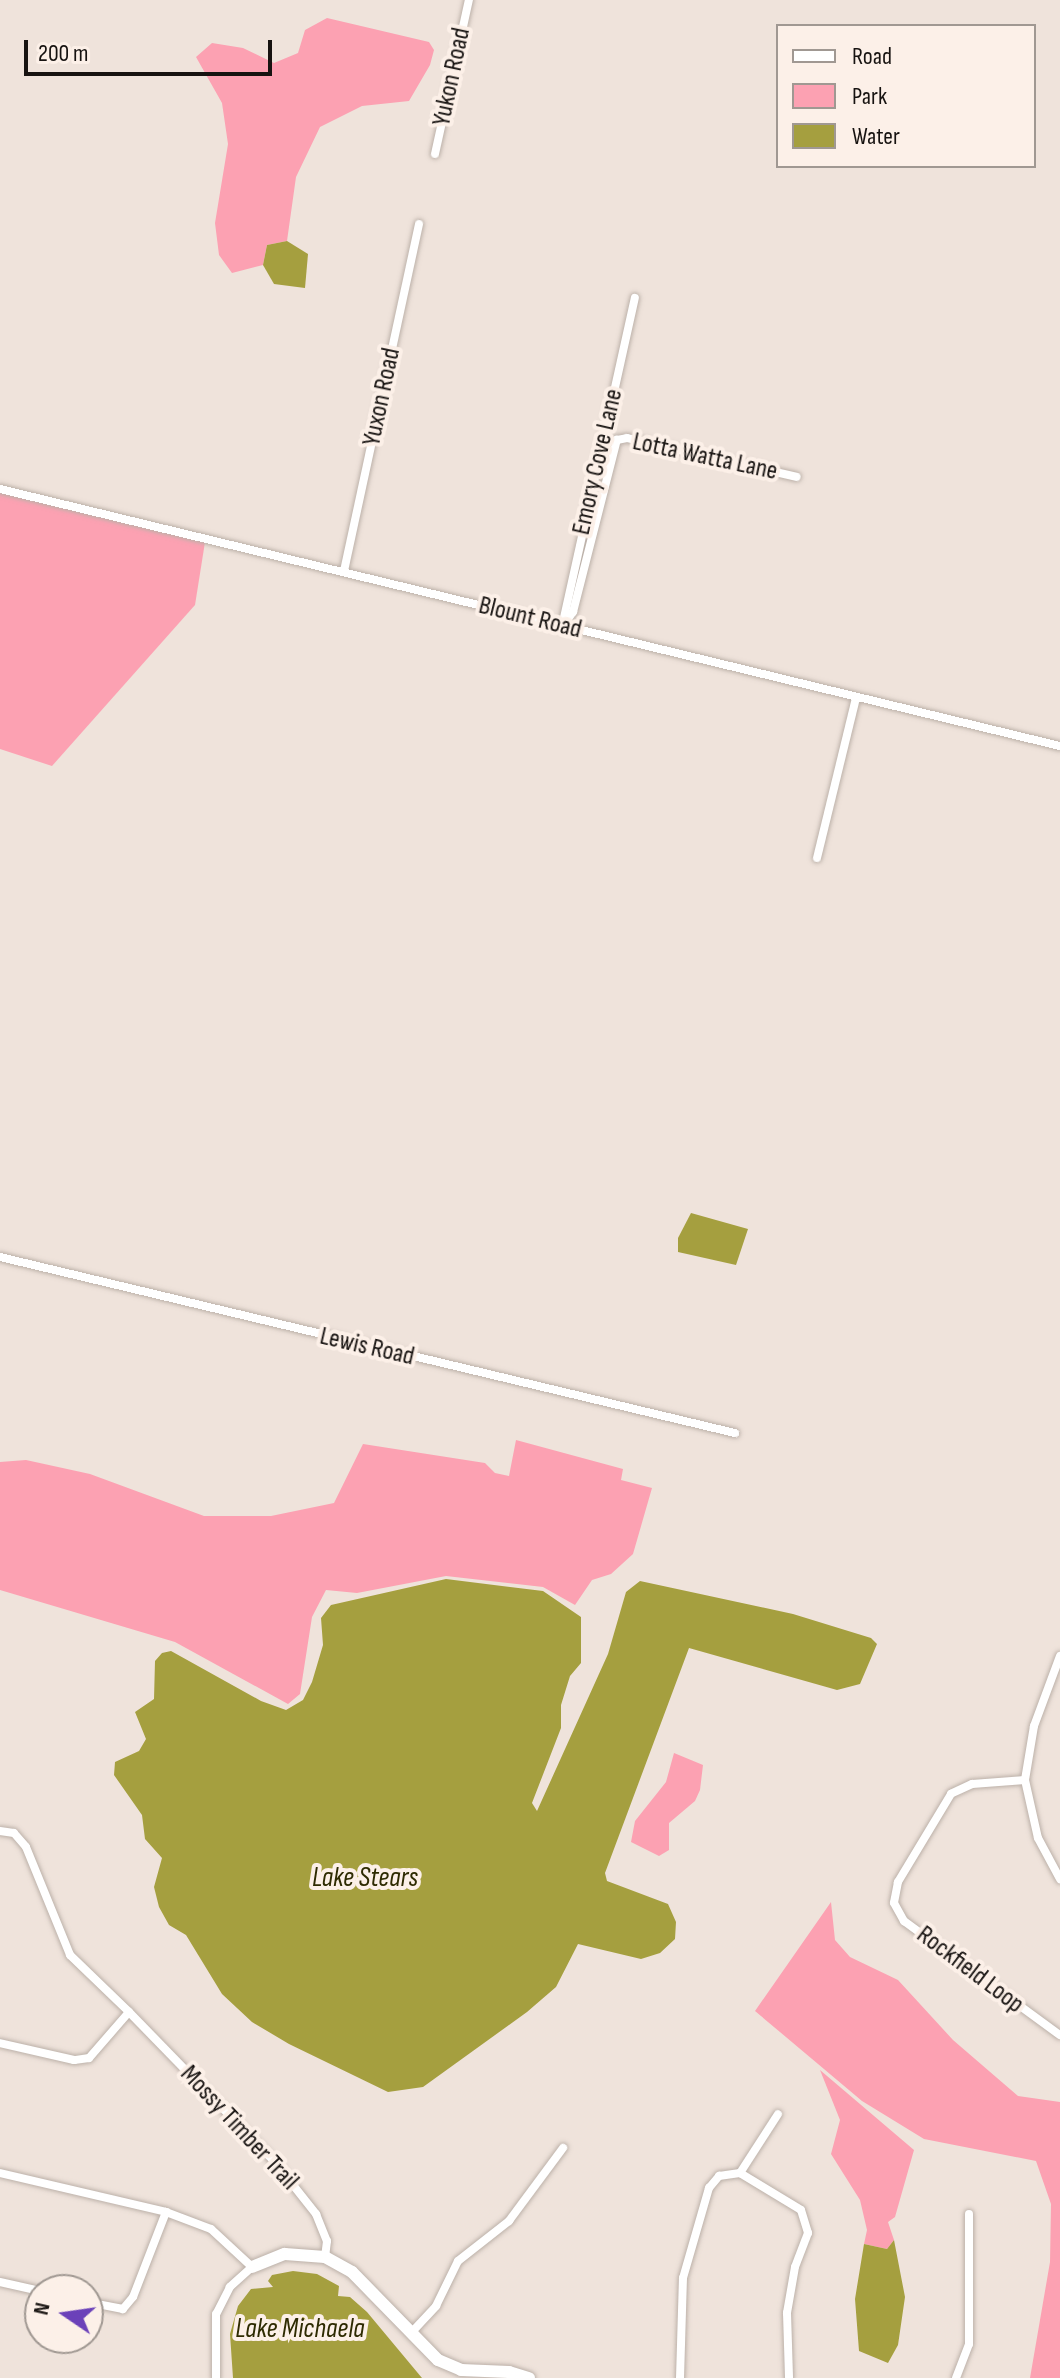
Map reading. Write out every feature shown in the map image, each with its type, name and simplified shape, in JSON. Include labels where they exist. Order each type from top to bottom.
[{"type":"street","name":"Yukon Road","points":[[435,154],[469,0]]},
{"type":"street","name":"Yuxon Road","points":[[344,571],[419,224]]},
{"type":"street","name":"Emory Cove Lane","points":[[562,627],[635,298]]},
{"type":"street","name":"Lotta Watta Lane","points":[[562,627],[573,612],[617,440],[627,438],[797,477]]},
{"type":"street","name":"Blount Road","points":[[0,489],[1060,746]]},
{"type":"street","points":[[817,858],[856,698]]},
{"type":"street","name":"Lewis Road","points":[[0,1257],[735,1433]]},
{"type":"street","points":[[1060,1656],[1034,1726],[1025,1780],[1038,1838],[1060,1879]]},
{"type":"street","name":"Rockfield Loop","points":[[1025,1780],[972,1784],[951,1794],[898,1882],[894,1903],[904,1921],[1060,2035]]},
{"type":"street","name":"Mossy Timber Trail","points":[[0,1831],[14,1833],[26,1847],[70,1955],[283,2172],[316,2214],[327,2241],[325,2257]]},
{"type":"street","points":[[0,2043],[74,2060],[89,2058],[129,2012]]},
{"type":"street","points":[[740,2173],[778,2114]]},
{"type":"street","points":[[411,2333],[436,2306],[458,2261],[509,2221],[563,2148]]},
{"type":"street","points":[[0,2173],[166,2212],[211,2229],[252,2267]]},
{"type":"street","points":[[680,2378],[683,2278],[709,2188],[719,2176],[740,2173],[801,2210],[808,2233],[795,2267],[787,2313],[789,2378]]},
{"type":"street","points":[[104,2305],[123,2309],[133,2297],[166,2212]]},
{"type":"street","points":[[956,2378],[969,2344],[969,2214]]},
{"type":"street","points":[[216,2378],[216,2314],[230,2287],[252,2267],[285,2254],[325,2257],[352,2272],[411,2333],[452,2367],[529,2378]]},
{"type":"street","points":[[0,2282],[24,2287]]},
{"type":"green space","points":[[327,18],[429,42],[434,50],[430,65],[409,101],[362,106],[320,127],[296,177],[287,241],[267,245],[263,265],[232,273],[219,255],[215,223],[228,144],[222,103],[196,57],[212,43],[243,48],[274,63],[298,53],[305,30]]},
{"type":"green space","points":[[0,493],[205,542],[195,605],[52,766],[0,749]]},
{"type":"green space","points":[[516,1440],[623,1469],[621,1480],[652,1488],[633,1554],[611,1574],[592,1580],[575,1605],[543,1587],[446,1576],[357,1593],[326,1590],[312,1617],[300,1694],[288,1704],[175,1642],[0,1590],[0,1462],[26,1460],[90,1474],[204,1516],[271,1516],[334,1503],[363,1444],[485,1463],[495,1473],[509,1476]]},
{"type":"green space","points":[[674,1753],[703,1765],[700,1790],[695,1801],[669,1823],[669,1850],[659,1856],[631,1842],[635,1821],[666,1782]]},
{"type":"green space","points":[[831,1902],[835,1940],[850,1957],[898,1980],[953,2040],[1018,2096],[1060,2102],[1060,2378],[1030,2378],[1050,2262],[1051,2204],[1036,2161],[924,2139],[862,2101],[755,2011]]},
{"type":"green space","points":[[820,2070],[914,2150],[895,2217],[888,2222],[894,2240],[887,2249],[864,2244],[867,2230],[860,2200],[831,2154],[840,2120]]},
{"type":"water","points":[[287,241],[308,254],[305,288],[274,284],[263,265],[267,245]]},
{"type":"water","points":[[691,1213],[748,1229],[736,1265],[678,1252],[678,1238]]},
{"type":"water","name":"Lake Stears","points":[[446,1579],[543,1591],[581,1617],[581,1663],[570,1676],[561,1705],[561,1728],[532,1803],[537,1811],[608,1654],[626,1592],[640,1581],[793,1614],[871,1638],[877,1644],[860,1684],[837,1690],[689,1648],[605,1873],[607,1881],[668,1904],[676,1922],[675,1939],[660,1953],[641,1959],[578,1944],[556,1987],[527,2012],[423,2087],[388,2092],[289,2044],[252,2022],[222,1994],[186,1935],[169,1925],[159,1907],[154,1887],[162,1858],[145,1839],[142,1815],[114,1775],[115,1762],[139,1751],[146,1739],[135,1712],[154,1699],[155,1661],[162,1653],[171,1651],[261,1701],[286,1710],[303,1700],[312,1682],[323,1645],[321,1618],[331,1605]]},
{"type":"water","points":[[894,2240],[905,2297],[898,2345],[888,2363],[859,2351],[855,2299],[864,2244],[887,2249]]},
{"type":"water","name":"Lake Michaela","points":[[293,2271],[317,2274],[339,2286],[338,2296],[350,2297],[367,2312],[422,2378],[233,2378],[230,2334],[238,2306],[251,2289],[273,2287],[268,2281],[272,2275]]}]
